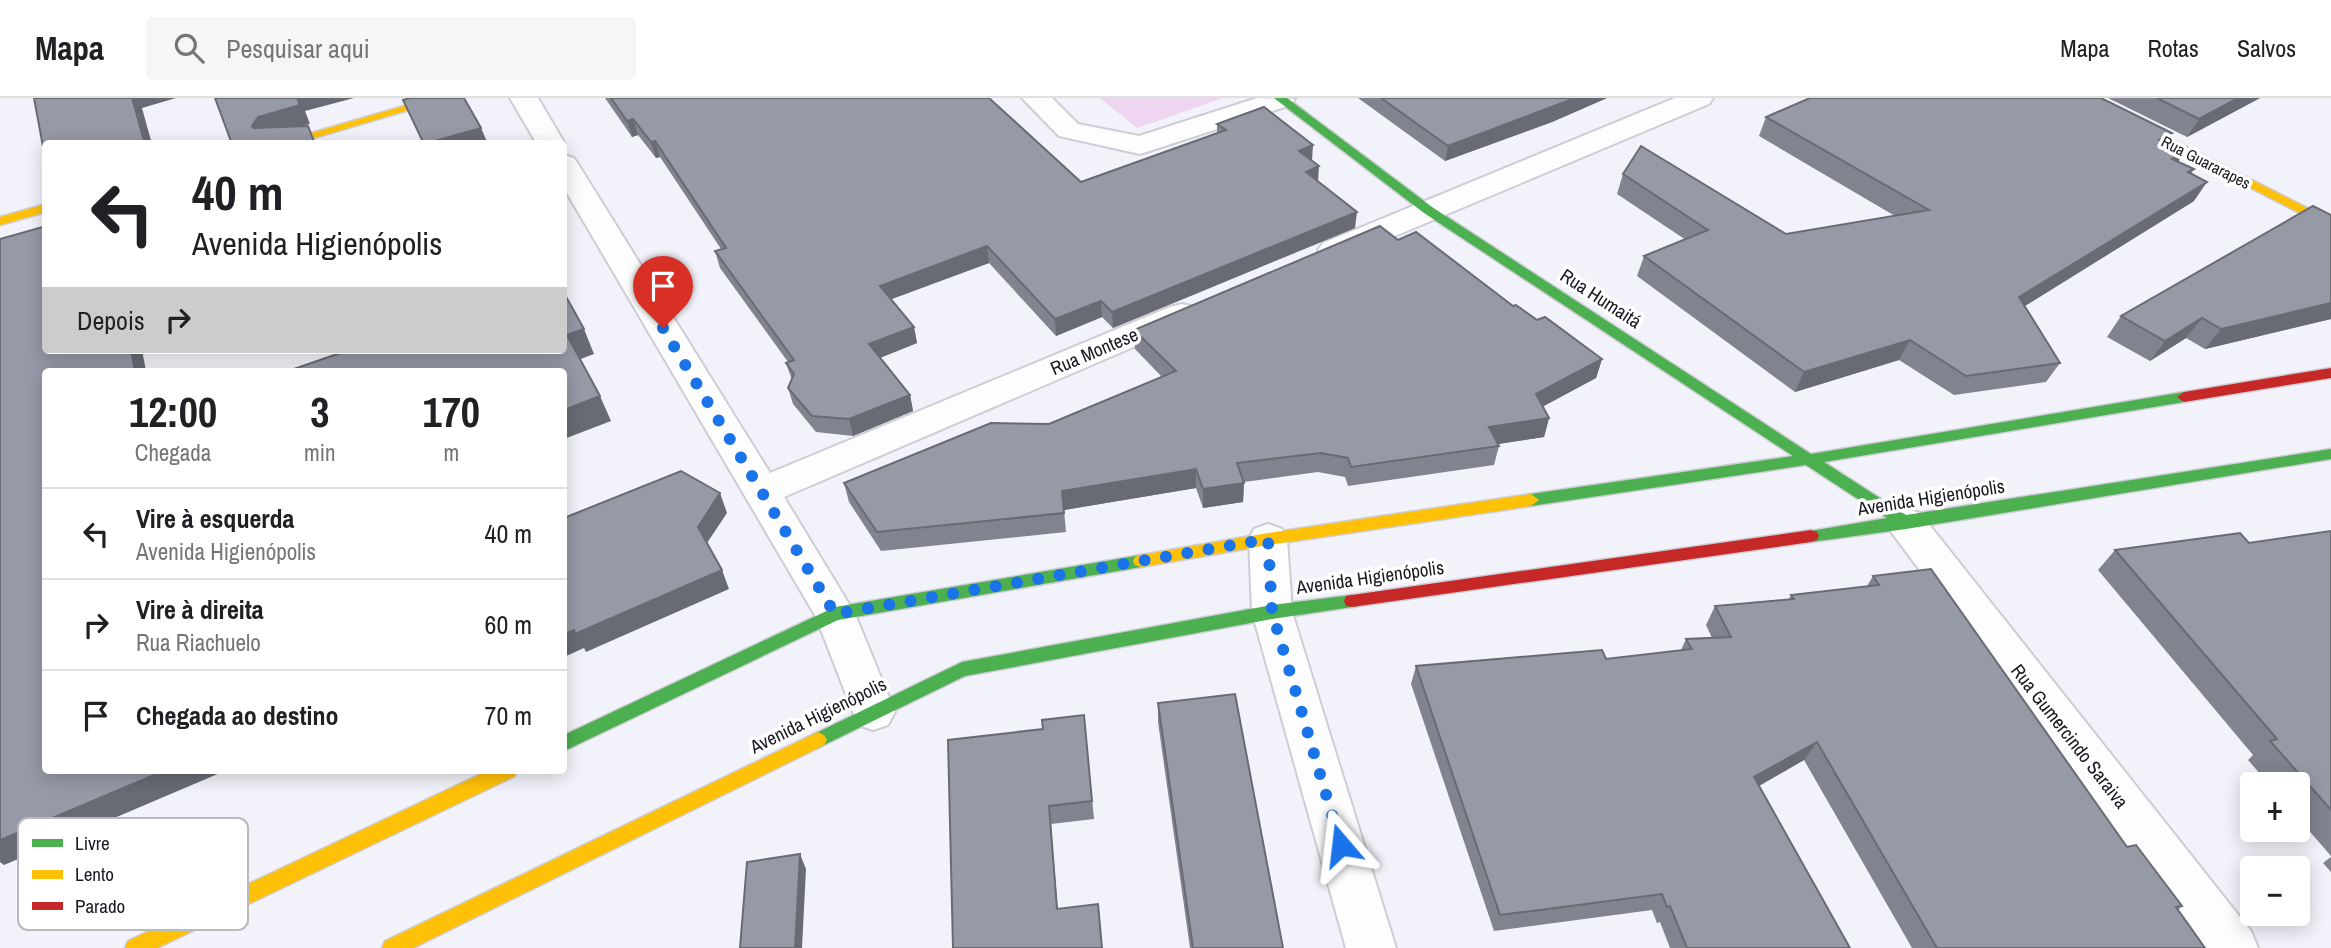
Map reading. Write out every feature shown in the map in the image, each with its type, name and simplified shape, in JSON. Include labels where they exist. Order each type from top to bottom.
[{"type":"main road","points":[[293,140],[443,98]]},
{"type":"main road","name":"Rua Guararapes","points":[[2081,98],[2331,225]]},
{"type":"main road","name":"Rua Humaitá","points":[[1280,99],[1428,210],[1906,523]]},
{"type":"main road","points":[[0,220],[42,209]]},
{"type":"main road","points":[[567,742],[835,614],[1268,539],[1811,459],[2331,373]]},
{"type":"main road","name":"Avenida Higienópolis","points":[[392,948],[962,669],[1272,612],[1906,523],[2331,454]]},
{"type":"main road","points":[[248,894],[500,774]]},
{"type":"main road","points":[[135,948],[173,930]]},
{"type":"street","points":[[524,98],[549,140]]},
{"type":"street","points":[[1036,98],[1069,130],[1140,145],[1280,99]]},
{"type":"street","points":[[1312,259],[1699,98]]},
{"type":"street","points":[[567,169],[835,614],[873,712]]},
{"type":"street","name":"Rua Montese","points":[[761,492],[1210,302]]},
{"type":"street","name":"Rua Gumercindo Saraiva","points":[[1906,523],[2233,948]]},
{"type":"street","points":[[1268,539],[1272,612],[1371,948]]},
{"type":"shaded area","points":[[1100,98],[1223,98],[1137,128]]},
{"type":"building","points":[[34,98],[132,98],[144,140],[42,140]]},
{"type":"building","points":[[215,98],[297,98],[300,105],[258,117],[252,126],[308,126],[313,140],[231,140]]},
{"type":"building","points":[[464,98],[481,128],[438,140],[422,140],[403,100]]},
{"type":"building","points":[[611,98],[989,98],[1081,182],[1226,130],[1217,124],[1264,107],[1313,145],[1299,151],[1319,166],[1306,172],[1357,212],[1112,312],[1101,301],[1055,319],[987,246],[880,286],[914,327],[869,344],[910,395],[849,419],[812,416],[788,388],[794,374],[786,363],[794,360],[715,251],[726,248],[655,141],[651,142],[633,119],[627,121]]},
{"type":"building","points":[[1381,98],[1575,98],[1448,146]]},
{"type":"building","points":[[1810,98],[2101,98],[2172,133],[2159,140],[2185,152],[2172,159],[2194,169],[2188,172],[2207,182],[2019,297],[2060,363],[1966,376],[1910,340],[1804,372],[1644,256],[1708,230],[1623,174],[1641,146],[1786,234],[1929,210],[1766,117]]},
{"type":"building","points":[[2157,98],[2238,98],[2199,119]]},
{"type":"building","points":[[2313,206],[2331,215],[2331,303],[2221,329],[2202,318],[2165,341],[2121,316]]},
{"type":"building","points":[[1380,226],[1398,240],[1416,232],[1513,306],[1516,305],[1537,320],[1545,317],[1602,359],[1536,394],[1549,418],[1489,427],[1499,446],[1351,467],[1348,458],[1321,453],[1237,463],[1244,483],[1203,489],[1196,469],[1062,491],[1064,513],[877,532],[844,483],[991,423],[1049,424],[1176,371],[1134,330]]},
{"type":"building","points":[[42,227],[42,354],[132,354],[134,368],[42,368],[42,774],[157,774],[52,818],[18,818],[18,832],[0,840],[0,239]]},
{"type":"building","points":[[567,298],[584,329],[567,335]]},
{"type":"building","points":[[567,335],[600,396],[567,409],[567,368],[297,368],[337,354],[567,354]]},
{"type":"building","points":[[681,471],[720,493],[698,527],[722,570],[575,634],[574,630],[567,633],[567,517]]},
{"type":"building","points":[[2331,531],[2331,810],[2310,786],[2310,772],[2297,772],[2270,741],[2277,739],[2115,550],[2240,533],[2249,543]]},
{"type":"building","points":[[1931,569],[2127,847],[2136,845],[2182,906],[2176,907],[2205,948],[1937,948],[1817,742],[1754,777],[1850,948],[1687,948],[1670,906],[1667,907],[1662,894],[1500,915],[1416,666],[1602,650],[1606,659],[1692,649],[1686,639],[1731,637],[1715,606],[1794,599],[1791,595],[1879,585],[1873,576]]},
{"type":"building","points":[[1235,694],[1283,948],[1193,948],[1158,703]]},
{"type":"building","points":[[1084,715],[1092,801],[1049,806],[1057,909],[1098,904],[1102,948],[953,948],[948,740],[1043,729],[1042,720]]},
{"type":"building","points":[[800,854],[795,948],[740,948],[747,862]]},
{"type":"traffic: fast","points":[[1280,98],[1428,210],[1906,523]]},
{"type":"traffic: fast","points":[[1531,500],[1811,459],[2184,397]]},
{"type":"traffic: fast","points":[[1811,536],[2331,454]]},
{"type":"traffic: fast","points":[[567,742],[835,614],[1141,561]]},
{"type":"traffic: fast","points":[[818,740],[962,669],[1272,612],[1352,601]]},
{"type":"traffic: slow","points":[[293,140],[443,98]]},
{"type":"traffic: slow","points":[[2081,98],[2331,225]]},
{"type":"traffic: slow","points":[[0,221],[42,209]]},
{"type":"traffic: slow","points":[[1141,561],[1268,539],[1531,500]]},
{"type":"traffic: slow","points":[[392,948],[818,740]]},
{"type":"traffic: slow","points":[[248,894],[500,774]]},
{"type":"traffic: slow","points":[[135,948],[173,930]]},
{"type":"traffic: jam","points":[[2184,397],[2331,373]]},
{"type":"traffic: jam","points":[[1352,601],[1811,536]]},
{"type":"route","points":[[663,328],[835,614],[1268,539],[1272,612],[1341,845]]}]
